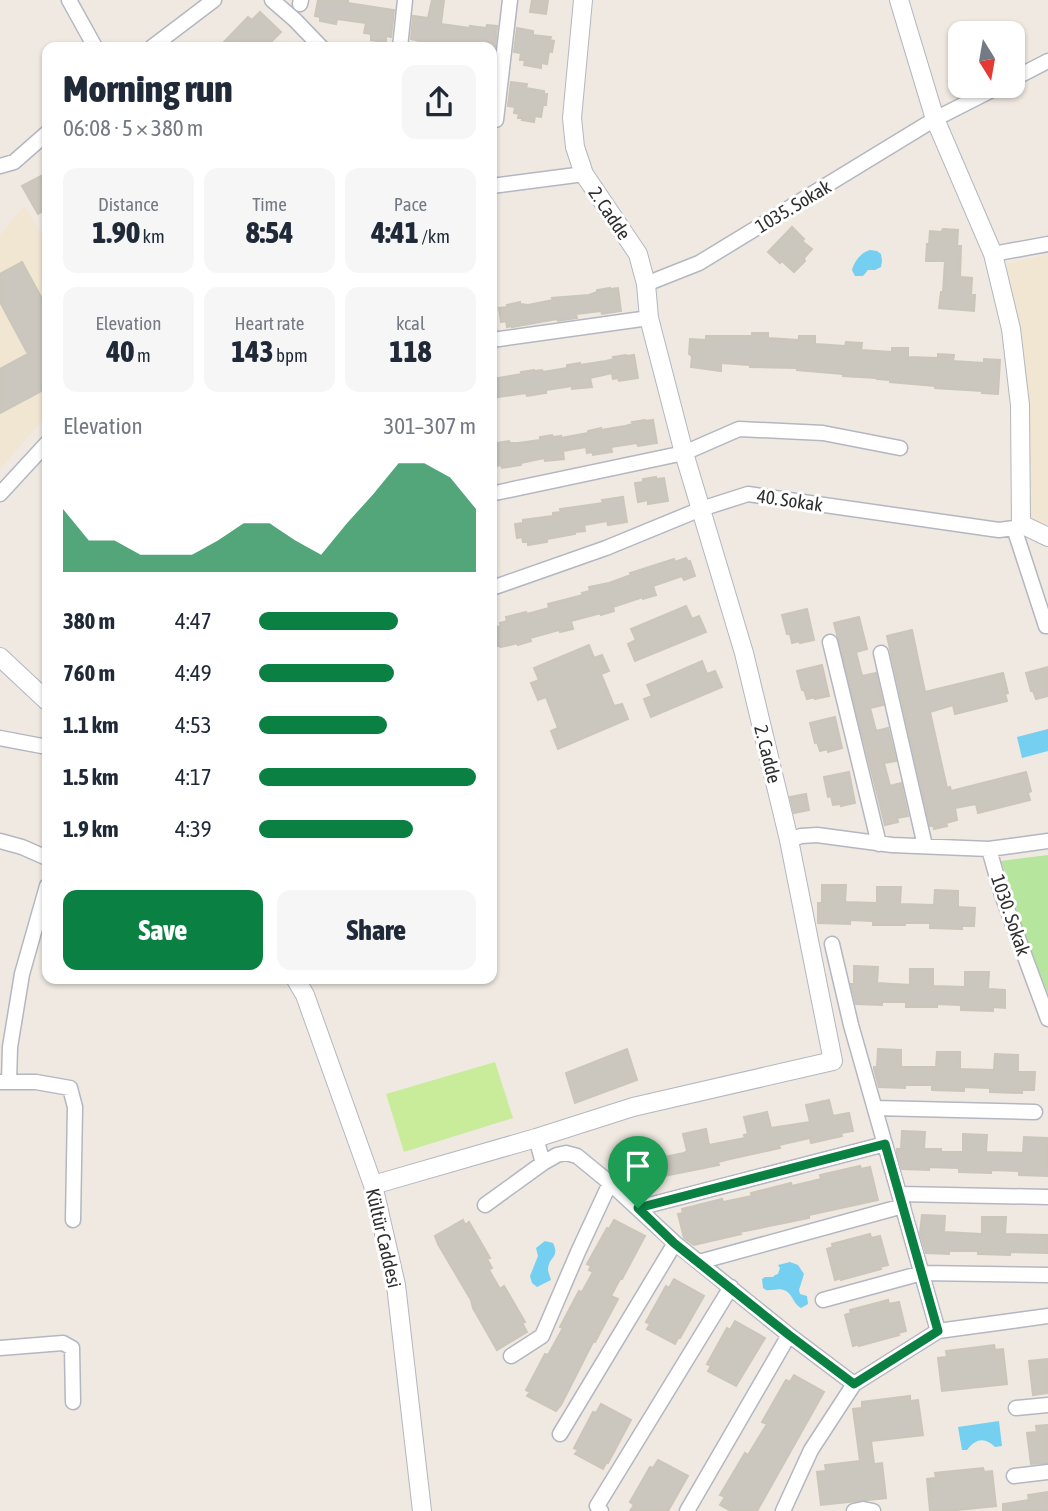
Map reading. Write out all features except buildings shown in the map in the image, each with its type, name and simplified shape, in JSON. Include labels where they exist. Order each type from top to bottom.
[{"type":"street","points":[[69,0],[92,42]]},
{"type":"street","points":[[159,42],[214,0]]},
{"type":"street","points":[[272,0],[316,42]]},
{"type":"street","points":[[401,42],[405,0]]},
{"type":"street","points":[[497,111],[510,0]]},
{"type":"street","name":"2. Cadde","points":[[373,1185],[633,1107],[833,1061],[789,840],[744,653],[684,453],[649,318],[646,284],[638,254],[584,174],[575,147],[572,118],[583,0]]},
{"type":"street","points":[[904,1],[935,119],[993,254],[1011,329],[1020,405],[1017,526],[1048,626]]},
{"type":"street","points":[[1026,72],[1048,61]]},
{"type":"street","name":"1035. Sokak","points":[[646,284],[699,263],[935,119],[976,98]]},
{"type":"street","points":[[0,166],[13,162],[42,137]]},
{"type":"street","points":[[497,185],[584,174]]},
{"type":"street","points":[[993,254],[1048,244]]},
{"type":"street","points":[[497,339],[649,318]]},
{"type":"street","points":[[497,493],[684,453],[740,429],[823,433],[900,448]]},
{"type":"street","points":[[0,494],[42,448]]},
{"type":"street","name":"40. Sokak","points":[[497,586],[606,548],[701,509],[748,494],[999,530],[1017,526]]},
{"type":"street","points":[[1017,526],[1048,537]]},
{"type":"street","points":[[830,642],[879,844]]},
{"type":"street","points":[[881,653],[925,846]]},
{"type":"street","points":[[0,657],[42,696]]},
{"type":"street","points":[[0,738],[42,746]]},
{"type":"street","points":[[789,840],[817,835],[879,844],[989,849],[1048,841]]},
{"type":"street","points":[[0,841],[42,856]]},
{"type":"street","name":"1030. Sokak","points":[[989,849],[1002,895],[1048,1019]]},
{"type":"street","points":[[42,904],[22,974],[5,1082],[36,1082],[69,1088],[75,1107],[73,1220]]},
{"type":"street","points":[[832,944],[851,1025],[938,1331]]},
{"type":"street","name":"Kültür Caddesi","points":[[299,984],[305,995],[373,1185],[396,1284],[422,1511]]},
{"type":"street","points":[[875,1108],[1035,1112]]},
{"type":"street","points":[[536,1138],[543,1163]]},
{"type":"street","points":[[638,1208],[885,1144]]},
{"type":"street","points":[[485,1205],[557,1155],[566,1153],[577,1156],[674,1243],[854,1384]]},
{"type":"street","points":[[511,1356],[542,1336],[610,1183]]},
{"type":"street","points":[[699,1262],[902,1200],[1048,1197]]},
{"type":"street","points":[[560,1434],[674,1243]]},
{"type":"street","points":[[822,1300],[922,1273],[1048,1275]]},
{"type":"street","points":[[601,1511],[597,1506],[732,1287]]},
{"type":"street","points":[[783,1511],[811,1450],[854,1384],[938,1331],[1048,1316]]},
{"type":"street","points":[[687,1511],[789,1335]]},
{"type":"street","points":[[0,1348],[63,1343],[72,1348],[73,1402]]},
{"type":"street","points":[[1016,1408],[1048,1405]]},
{"type":"street","points":[[1014,1476],[1048,1472]]},
{"type":"street","points":[[854,1511],[873,1511]]},
{"type":"shaded area","points":[[24,206],[42,236],[42,421],[0,469],[0,235]]},
{"type":"shaded area","points":[[1048,254],[1048,524],[1038,525],[1026,515],[1026,408],[1021,337],[1006,264]]},
{"type":"green space","points":[[1048,855],[1048,994],[1020,922],[1001,861]]},
{"type":"green space","points":[[495,1062],[513,1118],[404,1152],[386,1094]]},
{"type":"water","points":[[870,250],[881,254],[881,267],[868,270],[863,276],[855,276],[852,270],[854,264],[861,255]]},
{"type":"water","points":[[1048,729],[1048,751],[1022,758],[1017,737]]},
{"type":"water","points":[[545,1241],[553,1243],[555,1248],[548,1269],[551,1280],[537,1287],[530,1276],[538,1256],[536,1248]]},
{"type":"water","points":[[790,1262],[798,1265],[804,1274],[799,1290],[800,1294],[807,1296],[808,1304],[801,1308],[787,1291],[763,1288],[762,1279],[778,1274],[778,1265]]},
{"type":"water","points":[[999,1421],[1002,1446],[995,1447],[981,1440],[967,1450],[962,1450],[958,1427]]},
{"type":"route","points":[[885,1144],[938,1331],[854,1384],[674,1243],[638,1208],[885,1144]]}]
